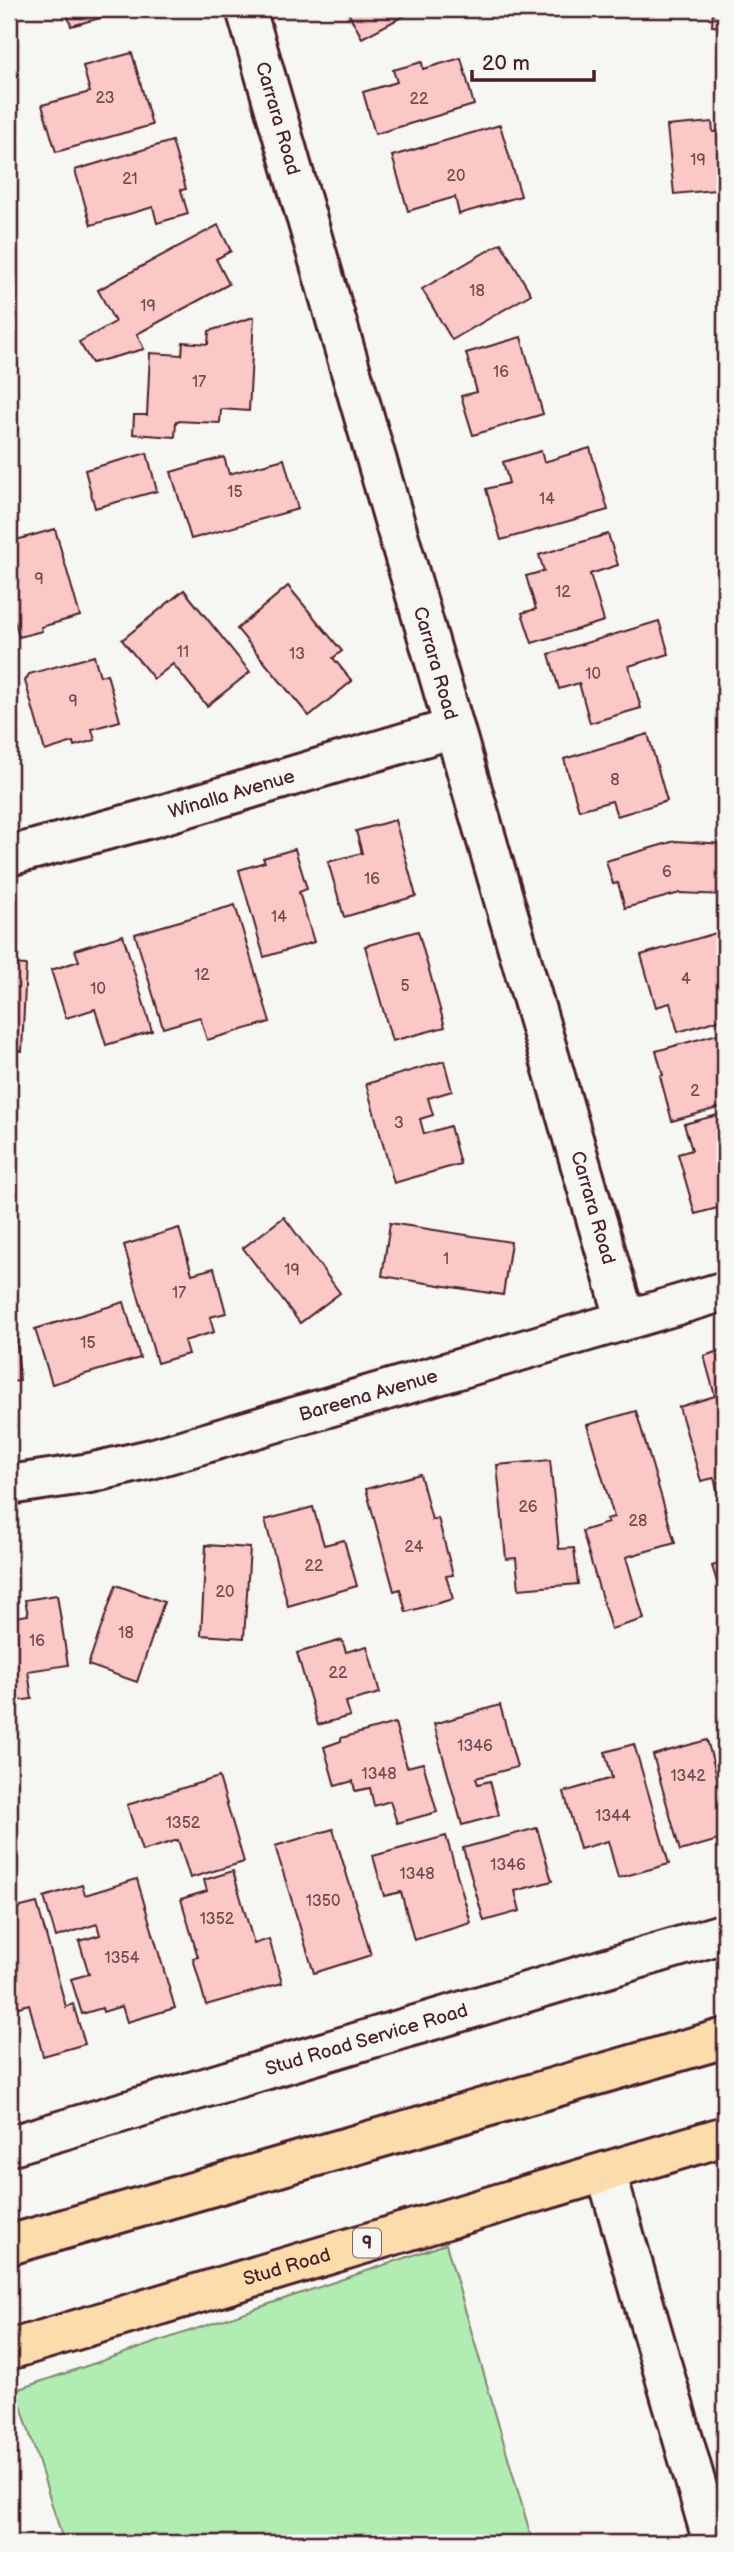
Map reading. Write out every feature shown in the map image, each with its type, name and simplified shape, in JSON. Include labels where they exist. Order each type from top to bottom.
[{"type":"highway","points":[[9,2245],[725,2038]]},
{"type":"highway","name":"Stud Road","points":[[9,2350],[725,2136]]},
{"type":"street","name":"Carrara Road","points":[[246,9],[625,1318]]},
{"type":"street","name":"Winalla Avenue","points":[[9,856],[151,818],[454,728]]},
{"type":"street","name":"Bareena Avenue","points":[[9,1485],[79,1475],[151,1459],[625,1318],[725,1291]]},
{"type":"street","name":"Stud Road Service Road","points":[[9,2146],[725,1933]]},
{"type":"street","points":[[606,2172],[713,2543]]},
{"type":"green space","points":[[446,2244],[533,2543],[64,2543],[16,2390]]},
{"type":"building","points":[[66,9],[122,9],[122,12],[71,26]]},
{"type":"building","points":[[346,9],[417,9],[362,38]]},
{"type":"building","points":[[713,9],[725,9],[725,27],[712,26]]},
{"type":"building","points":[[132,53],[152,125],[56,152],[42,105],[90,92],[83,66]]},
{"type":"building","points":[[461,58],[474,105],[375,134],[363,92],[397,82],[393,70],[422,62],[423,69]]},
{"type":"building","points":[[712,122],[713,132],[725,131],[725,189],[674,194],[667,126]]},
{"type":"building","points":[[500,125],[521,196],[459,214],[455,197],[408,211],[392,156]]},
{"type":"building","points":[[172,141],[186,189],[181,190],[188,214],[157,223],[153,207],[91,225],[75,170]]},
{"type":"building","points":[[218,225],[231,251],[216,259],[229,284],[137,334],[144,349],[92,363],[79,342],[115,322],[98,290]]},
{"type":"building","points":[[501,243],[531,294],[452,340],[422,289]]},
{"type":"building","points":[[254,317],[249,411],[221,409],[220,423],[176,421],[175,437],[133,434],[134,415],[147,415],[150,353],[182,355],[183,342],[208,344],[209,331]]},
{"type":"building","points":[[521,337],[543,414],[473,435],[461,396],[477,392],[466,353]]},
{"type":"building","points":[[590,448],[608,510],[501,540],[486,489],[509,483],[503,462],[541,451],[544,462]]},
{"type":"building","points":[[147,453],[157,491],[95,508],[85,470]]},
{"type":"building","points":[[224,457],[229,474],[284,459],[298,509],[191,539],[171,472]]},
{"type":"building","points":[[55,529],[80,616],[41,627],[42,631],[19,637],[15,622],[9,623],[9,542]]},
{"type":"building","points":[[608,534],[618,565],[590,574],[604,621],[532,643],[522,613],[536,609],[526,576],[544,571],[539,555]]},
{"type":"building","points":[[288,586],[342,651],[333,658],[352,681],[309,716],[237,629]]},
{"type":"building","points":[[184,590],[250,672],[207,706],[173,664],[154,679],[122,640]]},
{"type":"building","points":[[659,621],[669,654],[629,666],[641,708],[590,723],[579,683],[559,689],[549,654]]},
{"type":"building","points":[[94,656],[100,676],[107,674],[120,721],[92,729],[95,740],[74,746],[73,742],[45,751],[25,681],[29,674]]},
{"type":"building","points":[[648,734],[667,801],[617,816],[612,801],[579,810],[564,759]]},
{"type":"building","points":[[395,820],[416,896],[344,917],[328,862],[362,853],[356,831]]},
{"type":"building","points":[[675,841],[725,844],[725,895],[680,893],[625,908],[618,883],[613,884],[606,861]]},
{"type":"building","points":[[295,849],[307,889],[299,892],[314,942],[264,957],[239,870],[265,862],[263,858]]},
{"type":"building","points":[[235,905],[270,1022],[207,1040],[200,1017],[163,1028],[135,934]]},
{"type":"building","points":[[418,931],[445,1027],[392,1041],[365,946]]},
{"type":"building","points":[[723,931],[725,1018],[678,1032],[670,1003],[656,1007],[641,955]]},
{"type":"building","points":[[123,935],[152,1031],[106,1045],[95,1009],[66,1018],[51,970],[79,961],[75,950]]},
{"type":"building","points":[[9,964],[26,965],[22,1051],[9,1051]]},
{"type":"building","points":[[725,1032],[725,1106],[672,1121],[656,1051]]},
{"type":"building","points":[[444,1061],[452,1091],[428,1098],[433,1115],[420,1119],[424,1134],[450,1126],[460,1164],[394,1183],[366,1084]]},
{"type":"building","points":[[725,1113],[725,1206],[695,1214],[678,1154],[692,1150],[684,1124]]},
{"type":"building","points":[[284,1217],[340,1293],[300,1323],[243,1248]]},
{"type":"building","points":[[390,1223],[511,1242],[503,1295],[382,1276]]},
{"type":"building","points":[[179,1228],[192,1274],[214,1268],[226,1313],[210,1317],[214,1332],[184,1341],[188,1354],[157,1363],[124,1245]]},
{"type":"building","points":[[124,1302],[140,1358],[52,1384],[35,1329]]},
{"type":"building","points":[[16,1334],[20,1381],[9,1382],[9,1335]]},
{"type":"building","points":[[725,1349],[725,1491],[718,1493],[714,1478],[701,1481],[679,1407],[715,1396],[704,1356]]},
{"type":"building","points":[[636,1411],[675,1543],[626,1557],[644,1619],[611,1629],[582,1531],[608,1523],[606,1519],[614,1517],[587,1425]]},
{"type":"building","points":[[550,1460],[559,1549],[574,1548],[578,1584],[519,1589],[516,1558],[506,1559],[497,1465]]},
{"type":"building","points":[[420,1474],[432,1520],[438,1518],[453,1575],[446,1576],[453,1599],[406,1612],[400,1589],[394,1591],[366,1489]]},
{"type":"building","points":[[313,1507],[324,1545],[344,1540],[357,1586],[288,1606],[265,1520]]},
{"type":"building","points":[[206,1545],[250,1548],[244,1638],[201,1635]]},
{"type":"building","points":[[725,1562],[725,1607],[712,1566]]},
{"type":"building","points":[[116,1585],[164,1602],[137,1682],[88,1665]]},
{"type":"building","points":[[57,1595],[68,1665],[28,1671],[32,1699],[9,1702],[9,1618],[28,1615],[25,1600]]},
{"type":"building","points":[[342,1640],[346,1652],[367,1646],[380,1693],[346,1702],[350,1716],[318,1725],[297,1653]]},
{"type":"building","points":[[500,1705],[517,1767],[476,1778],[478,1784],[490,1781],[499,1815],[462,1825],[434,1724]]},
{"type":"building","points":[[395,1723],[407,1767],[423,1763],[437,1812],[397,1823],[390,1801],[374,1806],[370,1788],[355,1791],[353,1781],[335,1786],[324,1747],[341,1741],[341,1738]]},
{"type":"building","points":[[707,1740],[723,1798],[725,1797],[725,1838],[680,1851],[653,1755]]},
{"type":"building","points":[[634,1744],[669,1864],[618,1878],[608,1841],[580,1849],[564,1792],[612,1778],[605,1752]]},
{"type":"building","points":[[219,1777],[244,1862],[190,1878],[178,1840],[142,1851],[127,1805]]},
{"type":"building","points":[[537,1828],[552,1881],[515,1891],[520,1911],[484,1921],[463,1848]]},
{"type":"building","points":[[333,1829],[371,1955],[314,1973],[275,1846]]},
{"type":"building","points":[[446,1836],[471,1923],[414,1940],[401,1892],[384,1896],[373,1856]]},
{"type":"building","points":[[233,1871],[254,1944],[269,1939],[282,1983],[206,2005],[193,1958],[198,1957],[181,1899],[207,1891],[204,1880]]},
{"type":"building","points":[[137,1879],[175,2008],[127,2022],[122,2006],[103,2012],[102,2008],[82,2014],[71,1979],[89,1974],[79,1941],[100,1935],[97,1924],[56,1937],[44,1897],[82,1885],[85,1895]]},
{"type":"building","points":[[37,1903],[66,2007],[73,2004],[85,2044],[43,2056],[29,2004],[9,2010],[9,1910]]}]
